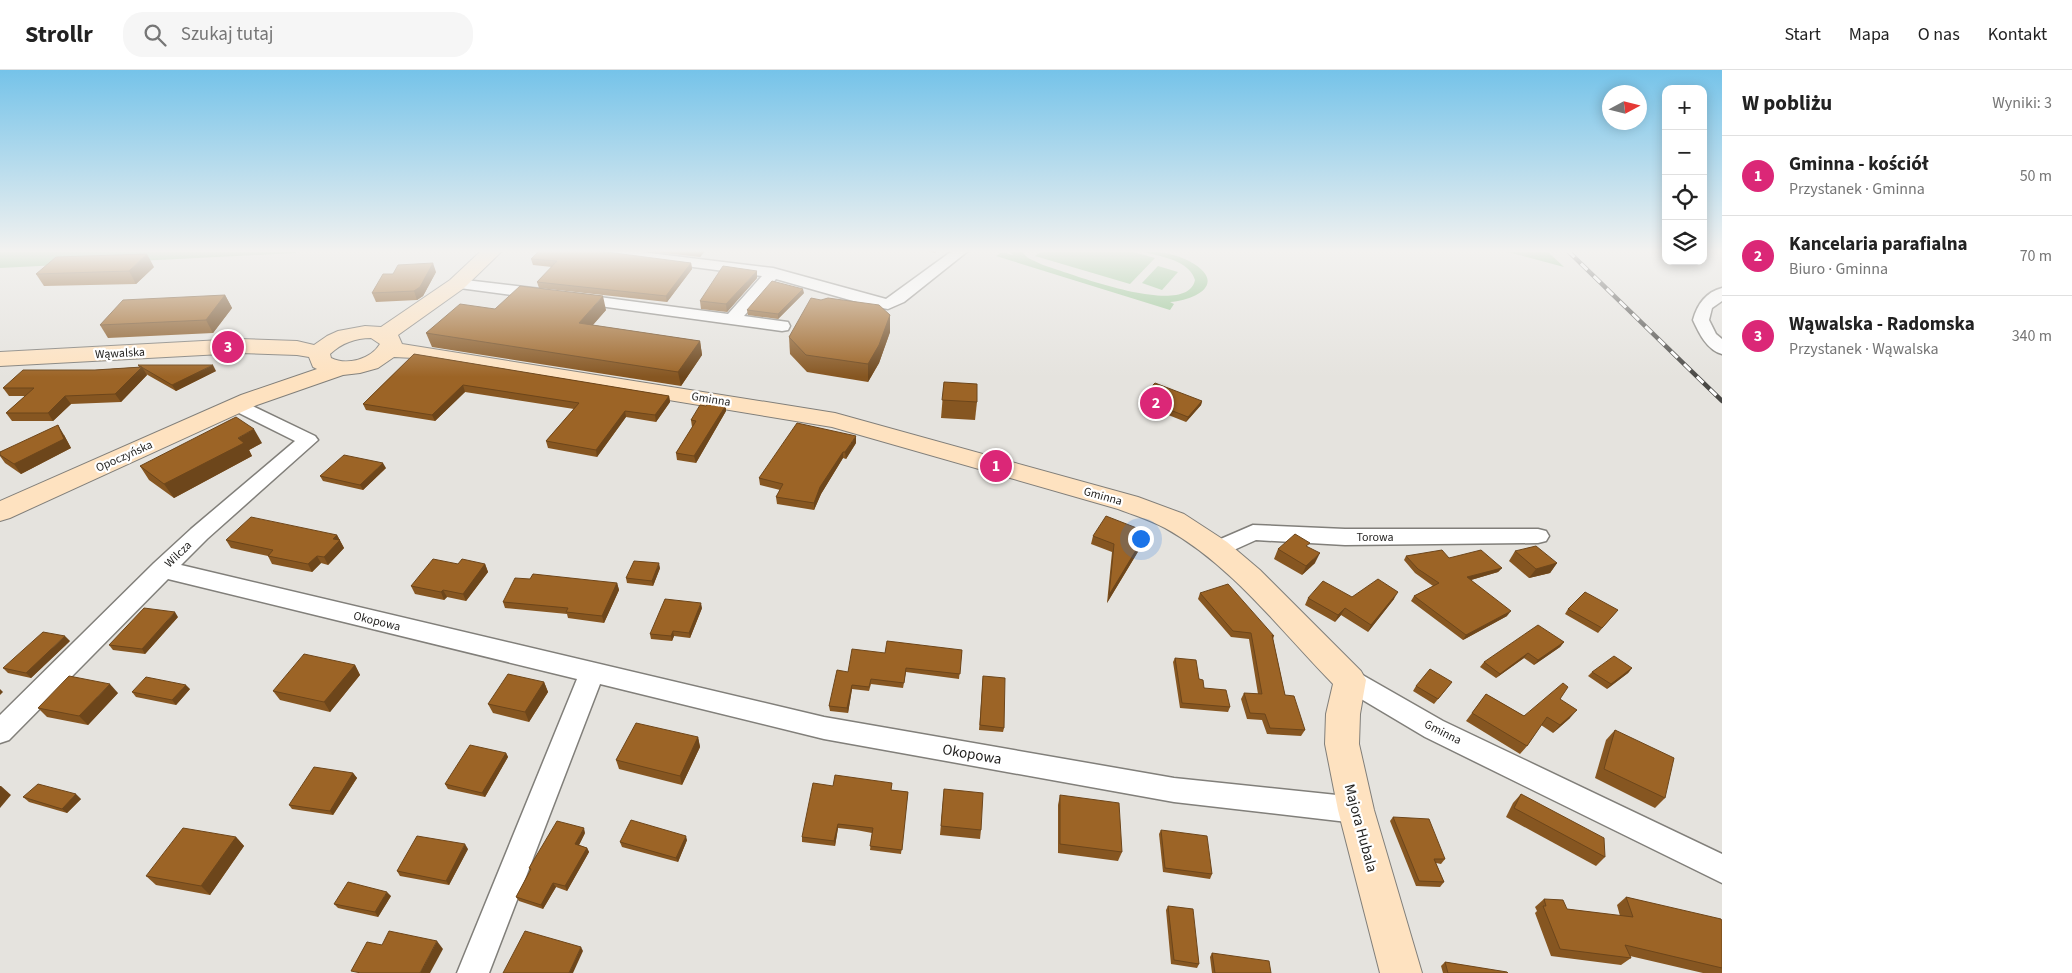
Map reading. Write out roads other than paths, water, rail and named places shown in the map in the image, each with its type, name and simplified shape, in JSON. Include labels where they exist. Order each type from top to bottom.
[{"type":"street","name":"Opoczyńska","points":[[0,512],[243,403],[341,368],[370,363],[384,355],[386,342],[446,293]]},
{"type":"street","points":[[529,293],[782,326]]},
{"type":"street","points":[[733,319],[755,293]]},
{"type":"street","points":[[843,293],[877,303],[888,304],[906,293]]},
{"type":"street","points":[[1722,293],[1705,306],[1701,320],[1709,336],[1722,349]]},
{"type":"street","name":"Gminna","points":[[339,338],[365,332],[386,342],[414,351],[835,420],[1128,503],[1174,521],[1217,549],[1250,578],[1350,680],[1434,729],[1722,869]]},
{"type":"street","name":"Opoczyńska","points":[[243,403],[312,364],[324,347],[339,338]]},
{"type":"street","name":"Wąwalska","points":[[0,359],[240,346],[305,339],[339,338]]},
{"type":"street","name":"Wąwalska","points":[[240,346],[297,348],[319,355],[326,365],[341,368]]},
{"type":"street","name":"Wilcza","points":[[0,732],[162,569],[199,534],[308,440],[243,403]]},
{"type":"street","name":"Torowa","points":[[1217,549],[1253,532],[1345,537],[1538,536]]},
{"type":"street","name":"Okopowa","points":[[162,569],[824,728],[1174,790],[1356,810]]},
{"type":"street","points":[[473,973],[592,673]]},
{"type":"street","name":"Majora Hubala","points":[[1350,680],[1343,714],[1342,744],[1356,810],[1401,973]]},
{"type":"railway","points":[[1611,293],[1722,401]]},
{"type":"place","name":"Wąwalska - Radomska","points":[[228,347]]},
{"type":"place","name":"Kancelaria parafialna","points":[[1156,403]]},
{"type":"place","name":"Gminna - kościół","points":[[996,466]]}]
